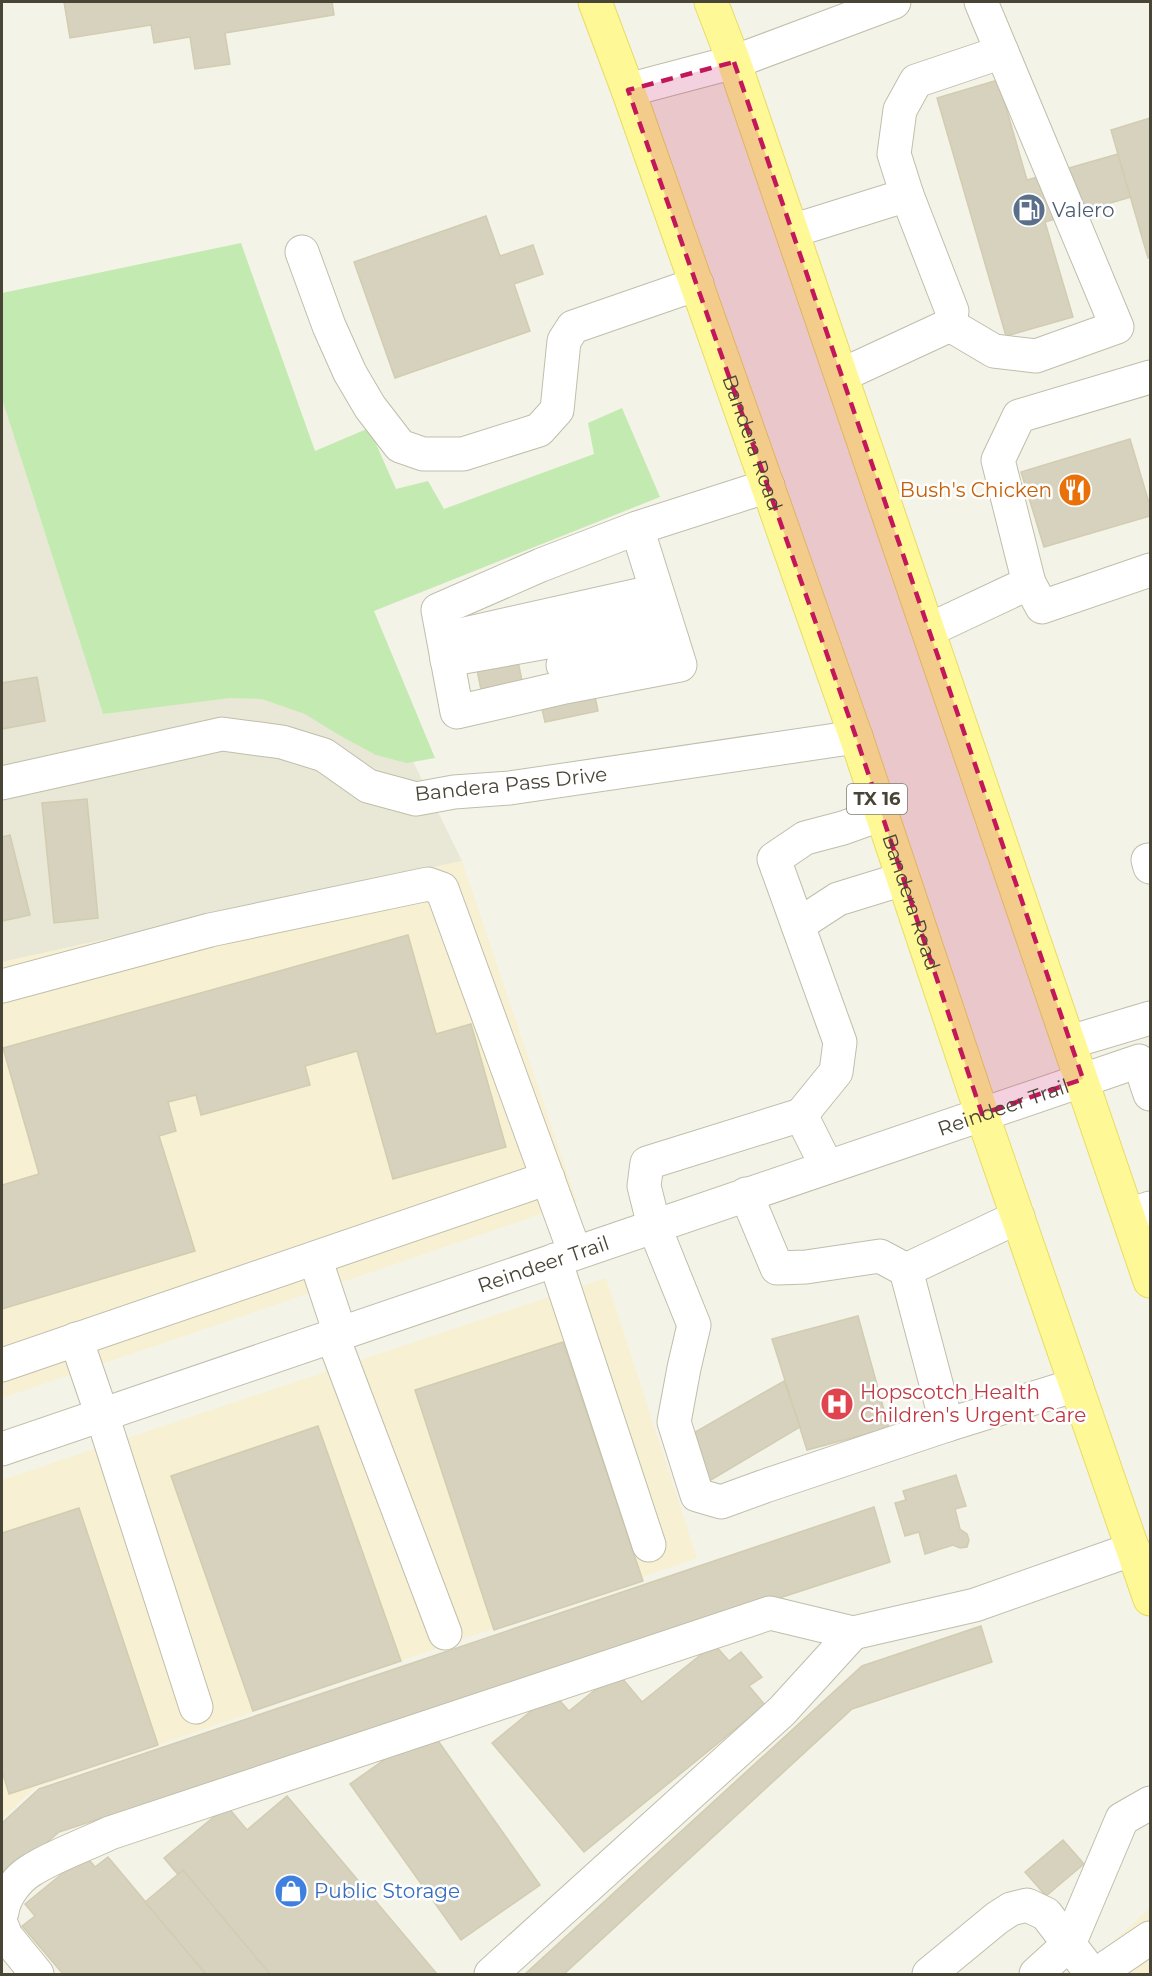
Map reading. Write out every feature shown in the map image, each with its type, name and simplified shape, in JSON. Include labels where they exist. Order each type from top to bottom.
[{"type":"main road","name":"Bandera Road","points":[[595,2],[856,737],[982,1114],[1150,1599]]},
{"type":"main road","points":[[711,2],[734,62],[1083,1079],[1139,1211],[1150,1281]]},
{"type":"street","points":[[950,325],[994,351],[1036,356],[1117,327],[981,2]]},
{"type":"street","points":[[628,90],[734,62],[886,3]]},
{"type":"street","points":[[950,325],[952,311],[907,195],[894,154],[900,110],[916,81],[1002,52]]},
{"type":"street","points":[[792,231],[907,195]]},
{"type":"street","points":[[302,252],[329,326],[350,373],[370,407],[400,446],[423,454],[464,454],[539,430],[557,410],[564,341],[573,327],[697,284]]},
{"type":"street","points":[[842,375],[950,325]]},
{"type":"street","points":[[1150,377],[1019,416],[998,460],[1029,583],[1042,607],[1150,570]]},
{"type":"street","points":[[665,617],[558,652],[457,712],[438,610],[541,565],[637,528],[768,486]]},
{"type":"street","points":[[448,662],[558,652],[680,665],[637,528]]},
{"type":"street","points":[[541,565],[558,652]]},
{"type":"street","points":[[929,630],[1029,583]]},
{"type":"street","name":"Bandera Pass Drive","points":[[2,783],[222,734],[282,742],[324,754],[368,786],[416,799],[454,792],[510,788],[856,737]]},
{"type":"street","points":[[882,814],[805,838],[774,859],[840,1042],[836,1072],[801,1115],[647,1163],[644,1186],[654,1226],[694,1325],[674,1422],[697,1495],[721,1502],[947,1425],[1076,1385]]},
{"type":"street","points":[[798,926],[838,899],[903,879]]},
{"type":"street","points":[[2,986],[210,930],[428,884],[442,888],[548,1178],[565,1256],[649,1545]]},
{"type":"street","points":[[1070,1042],[1138,1021],[1139,1061],[1150,1094]]},
{"type":"street","name":"Reindeer Trail","points":[[2,1449],[1139,1061]]},
{"type":"street","points":[[801,1115],[827,1167]]},
{"type":"street","points":[[2,1365],[548,1178]]},
{"type":"street","points":[[746,1194],[777,1268],[806,1267],[880,1256],[906,1270],[947,1425]]},
{"type":"street","points":[[906,1270],[1018,1216]]},
{"type":"street","points":[[315,1258],[336,1334],[445,1633]]},
{"type":"street","points":[[76,1339],[196,1707]]},
{"type":"street","points":[[2,1912],[3,1904],[12,1889],[29,1872],[110,1833],[770,1613],[853,1634],[975,1605],[1133,1549]]},
{"type":"street","points":[[491,1974],[782,1711],[853,1634]]},
{"type":"street","points":[[1036,1974],[1069,1944],[1122,1819],[1150,1803]]},
{"type":"street","points":[[929,1974],[997,1918],[1011,1909],[1027,1905],[1046,1914],[1092,1974]]},
{"type":"street","points":[[2,1926],[6,1936],[37,1974]]},
{"type":"street","points":[[1097,1974],[1150,1938]]},
{"type":"highlighted area","points":[[734,62],[1083,1079],[982,1114],[856,737],[628,90]]},
{"type":"shaded area","points":[[2,399],[103,714],[244,685],[402,739],[462,861],[2,962]]},
{"type":"shaded area","points":[[462,861],[577,1202],[2,1398],[2,962]]},
{"type":"shaded area","points":[[606,1278],[697,1558],[34,1788],[2,1819],[2,1480]]},
{"type":"shaded area","points":[[1150,1908],[1150,1974],[1078,1974]]},
{"type":"green space","points":[[241,243],[315,451],[369,428],[396,489],[428,481],[444,509],[594,454],[588,423],[622,408],[660,497],[374,611],[435,758],[407,763],[376,755],[305,714],[262,699],[230,698],[103,714],[2,399],[2,293]]},
{"type":"building","points":[[64,2],[332,2],[334,15],[225,33],[230,64],[195,69],[190,37],[154,43],[151,25],[70,38]]},
{"type":"building","name":"Valero","points":[[998,80],[1027,180],[1118,154],[1131,197],[1045,222],[1073,317],[1006,336],[937,98]]},
{"type":"building","points":[[1150,118],[1150,257],[1148,258],[1111,130]]},
{"type":"building","points":[[486,216],[500,256],[533,245],[543,274],[514,284],[530,331],[395,378],[354,262]]},
{"type":"building","points":[[1130,439],[1150,506],[1150,516],[1044,547],[1021,472]]},
{"type":"building","points":[[508,613],[527,705],[486,714],[467,621]]},
{"type":"building","points":[[37,677],[45,721],[2,729],[2,683]]},
{"type":"building","points":[[594,692],[598,711],[545,722],[541,704]]},
{"type":"building","points":[[87,799],[98,918],[54,923],[42,803]]},
{"type":"building","points":[[10,835],[30,915],[2,921],[2,837]]},
{"type":"building","points":[[408,935],[436,1034],[471,1024],[506,1147],[393,1179],[357,1051],[305,1066],[310,1085],[201,1115],[196,1095],[168,1102],[176,1131],[159,1136],[195,1251],[2,1309],[2,1185],[39,1174],[3,1048]]},
{"type":"building","name":"Hopscotch Health Children's Urgent Care","points":[[858,1316],[889,1428],[807,1450],[772,1339]]},
{"type":"building","points":[[563,1342],[643,1581],[494,1630],[415,1390]]},
{"type":"building","points":[[784,1381],[800,1427],[706,1483],[690,1435]]},
{"type":"building","points":[[318,1426],[401,1661],[253,1711],[171,1476]]},
{"type":"building","points":[[956,1475],[966,1506],[955,1509],[960,1529],[967,1534],[969,1540],[967,1547],[960,1548],[953,1545],[925,1554],[919,1532],[905,1536],[895,1503],[906,1500],[903,1491]]},
{"type":"building","points":[[874,1507],[890,1562],[59,1832],[2,1882],[2,1823],[39,1789]]},
{"type":"building","points":[[79,1508],[158,1745],[9,1794],[2,1771],[2,1533]]},
{"type":"building","points":[[981,1626],[992,1662],[852,1709],[564,1974],[525,1974],[862,1666]]},
{"type":"building","points":[[714,1644],[729,1661],[741,1652],[762,1677],[749,1686],[765,1705],[584,1852],[492,1743],[553,1693],[569,1711],[617,1672],[642,1702]]},
{"type":"building","points":[[429,1728],[540,1885],[461,1940],[350,1784]]},
{"type":"building","points":[[287,1796],[437,1974],[262,1974],[164,1858],[227,1806],[247,1830]]},
{"type":"building","points":[[1063,1840],[1084,1864],[1046,1896],[1025,1872]]},
{"type":"building","points":[[85,1855],[95,1867],[108,1857],[206,1974],[63,1974],[22,1926],[35,1916],[25,1904]]},
{"type":"building","points":[[183,1870],[270,1974],[206,1974],[145,1902]]},
{"type":"place","name":"Valero","points":[[1029,210]]},
{"type":"place","name":"Bush's Chicken","points":[[1075,490]]},
{"type":"place","name":"Hopscotch Health Children's Urgent Care","points":[[837,1404]]},
{"type":"place","name":"Public Storage","points":[[291,1891]]}]
